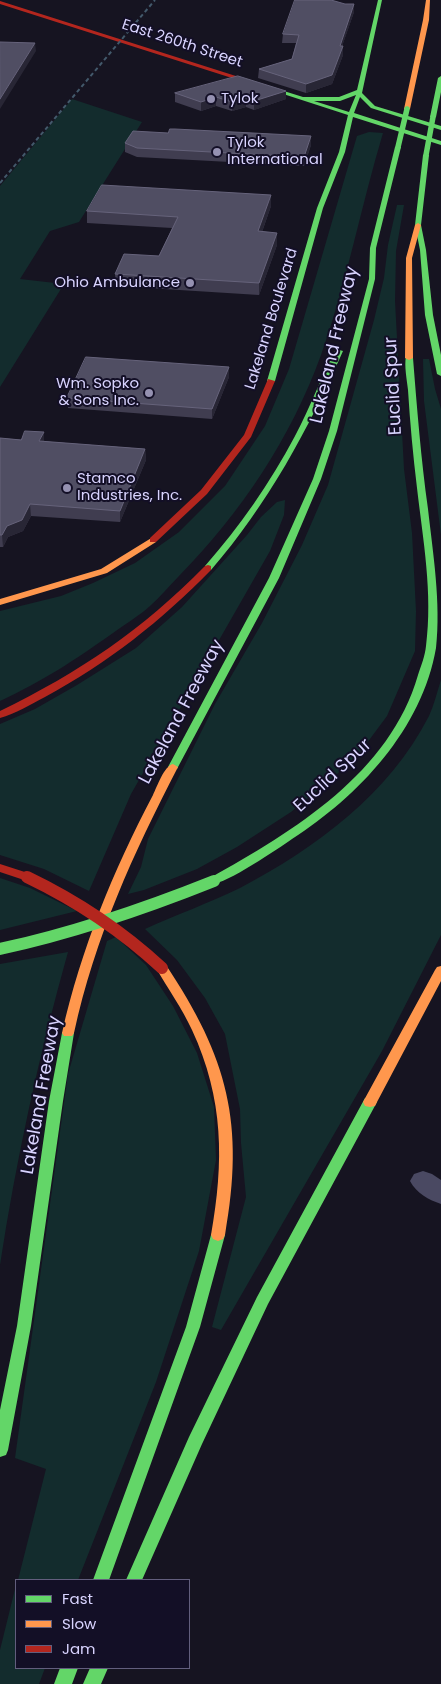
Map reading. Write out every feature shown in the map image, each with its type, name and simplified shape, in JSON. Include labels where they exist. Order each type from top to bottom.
[{"type":"main road","name":"Lakeland Boulevard","points":[[0,602],[104,571],[153,540],[204,492],[248,435],[273,375],[320,208],[342,151],[351,114],[360,92],[380,0]]},
{"type":"main road","points":[[417,0],[426,20]]},
{"type":"main road","name":"Lakeland Freeway","points":[[0,1450],[24,1326],[63,1060],[90,950],[113,888],[132,845],[274,578],[317,479],[333,431],[372,279],[373,248],[407,109],[426,20],[428,0]]},
{"type":"main road","name":"East 260th Street","points":[[0,2],[441,142]]},
{"type":"main road","points":[[441,78],[426,155],[418,225],[423,250],[429,315],[441,374]]},
{"type":"main road","points":[[303,99],[335,99],[352,96],[360,92],[373,107],[441,128]]},
{"type":"main road","name":"Euclid Spur","points":[[0,949],[47,939],[144,910],[214,881],[247,864],[294,836],[355,784],[387,749],[411,713],[425,676],[434,639],[435,605],[414,439],[408,333],[410,250],[418,225]]},
{"type":"main road","points":[[360,278],[373,248]]},
{"type":"main road","points":[[0,715],[54,688],[116,650],[166,610],[205,571],[261,501],[294,448],[311,417],[343,339]]},
{"type":"main road","points":[[0,868],[28,877],[66,895],[107,919],[127,934],[162,968],[191,1008],[210,1052],[224,1105],[228,1163],[218,1231],[202,1297],[186,1348],[101,1579]]},
{"type":"main road","points":[[134,1579],[195,1442],[262,1301],[441,970]]},
{"type":"main road","points":[[63,1684],[69,1669]]},
{"type":"main road","points":[[92,1684],[99,1669]]},
{"type":"green space","points":[[72,99],[142,122],[79,222],[50,231],[20,279],[64,284],[0,387],[0,186]]},
{"type":"green space","points":[[369,132],[383,133],[330,327],[309,386],[295,416],[262,473],[223,527],[202,552],[150,606],[72,661],[45,678],[0,701],[0,611],[61,596],[135,563],[179,532],[225,486],[265,426],[289,369],[357,136]]},
{"type":"green space","points":[[397,205],[404,205],[396,251],[395,301],[404,469],[412,533],[416,611],[415,651],[387,716],[361,751],[337,774],[291,812],[237,847],[197,869],[144,890],[128,894],[141,867],[148,839],[215,704],[262,623],[302,545],[328,485],[374,320],[384,278],[388,245]]},
{"type":"green space","points":[[423,359],[429,359],[441,409],[441,535],[424,401]]},
{"type":"green space","points":[[285,500],[284,515],[270,551],[131,794],[89,891],[44,869],[0,855],[0,724],[35,709],[136,648],[182,607],[261,517],[277,502]]},
{"type":"green space","points":[[441,680],[441,935],[382,1051],[221,1330],[212,1327],[246,1197],[240,1109],[225,1034],[205,998],[177,960],[145,929],[240,888],[323,837],[348,816],[372,794],[413,744],[429,716]]},
{"type":"green space","points":[[0,878],[30,888],[77,911],[0,930]]},
{"type":"green space","points":[[116,937],[146,965],[173,1006],[197,1053],[214,1107],[216,1160],[199,1251],[156,1382],[78,1579],[18,1579],[46,1469],[15,1458],[68,1074],[107,941]]},
{"type":"green space","points":[[68,952],[29,1108],[13,1186],[0,1265],[0,964]]},
{"type":"green space","points":[[15,1589],[15,1669],[45,1669],[39,1684],[0,1684],[0,1650]]},
{"type":"building","points":[[295,0],[331,0],[345,4],[354,4],[340,46],[343,46],[332,75],[306,84],[259,69],[292,59],[299,35],[283,34]]},
{"type":"building","points":[[0,42],[35,43],[0,99]]},
{"type":"building","points":[[238,76],[286,91],[254,101],[246,98],[232,102],[216,97],[201,102],[175,93]]},
{"type":"building","points":[[170,129],[311,136],[304,157],[137,148],[125,143],[133,131],[168,133]]},
{"type":"building","points":[[102,185],[271,195],[258,231],[277,233],[259,283],[115,274],[124,254],[159,256],[178,217],[87,211]]},
{"type":"building","name":"Wm. Sopko & Sons Inc.","points":[[86,357],[229,367],[212,409],[67,398]]},
{"type":"building","name":"Stamco Industries, Inc.","points":[[25,431],[44,432],[39,441],[145,449],[120,511],[30,504],[22,520],[7,526],[2,535],[0,535],[0,438],[21,440]]},
{"type":"railway","points":[[0,183],[155,0]]},
{"type":"traffic: fast","points":[[271,381],[320,208],[342,152],[351,114],[359,93],[380,0]]},
{"type":"traffic: fast","points":[[237,78],[441,143]]},
{"type":"traffic: fast","points":[[433,117],[441,78]]},
{"type":"traffic: fast","points":[[303,99],[340,99],[360,91]]},
{"type":"traffic: fast","points":[[359,93],[373,107],[441,128]]},
{"type":"traffic: fast","points":[[398,147],[407,109]]},
{"type":"traffic: fast","points":[[426,155],[433,117]]},
{"type":"traffic: fast","points":[[173,767],[274,578],[317,479],[333,431],[372,279],[373,248],[398,147]]},
{"type":"traffic: fast","points":[[426,155],[418,225],[423,250],[429,315],[441,374]]},
{"type":"traffic: fast","points":[[208,568],[248,519],[283,465],[313,409],[339,351]]},
{"type":"traffic: fast","points":[[214,881],[256,858],[296,832],[334,802],[368,770],[397,734],[418,693],[431,648],[434,598],[416,448],[409,358]]},
{"type":"traffic: fast","points":[[0,949],[55,936],[109,920],[214,881]]},
{"type":"traffic: fast","points":[[0,1450],[24,1326],[56,1101],[68,1033]]},
{"type":"traffic: fast","points":[[134,1579],[195,1442],[262,1301],[370,1102]]},
{"type":"traffic: fast","points":[[101,1579],[193,1327],[218,1235]]},
{"type":"traffic: fast","points":[[63,1684],[69,1669]]},
{"type":"traffic: fast","points":[[92,1684],[99,1669]]},
{"type":"traffic: slow","points":[[407,109],[426,20],[428,0]]},
{"type":"traffic: slow","points":[[409,358],[409,258],[418,225]]},
{"type":"traffic: slow","points":[[0,602],[104,571],[153,540]]},
{"type":"traffic: slow","points":[[68,1033],[86,963],[110,896],[140,831],[173,767]]},
{"type":"traffic: slow","points":[[162,968],[199,1030],[212,1062],[221,1095],[226,1129],[227,1163],[225,1198],[218,1235]]},
{"type":"traffic: slow","points":[[370,1102],[441,970]]},
{"type":"traffic: jam","points":[[0,2],[237,78]]},
{"type":"traffic: jam","points":[[153,540],[204,492],[248,435],[271,381]]},
{"type":"traffic: jam","points":[[0,715],[59,685],[112,652],[161,614],[208,568]]},
{"type":"traffic: jam","points":[[0,868],[27,877]]},
{"type":"traffic: jam","points":[[27,877],[64,895],[99,916],[162,968]]},
{"type":"place","name":"Tylok","points":[[211,99]]},
{"type":"place","name":"Tylok International","points":[[217,152]]},
{"type":"place","name":"Ohio Ambulance","points":[[190,283]]},
{"type":"place","name":"Wm. Sopko & Sons Inc.","points":[[149,393]]},
{"type":"place","name":"Stamco Industries, Inc.","points":[[67,488]]}]
